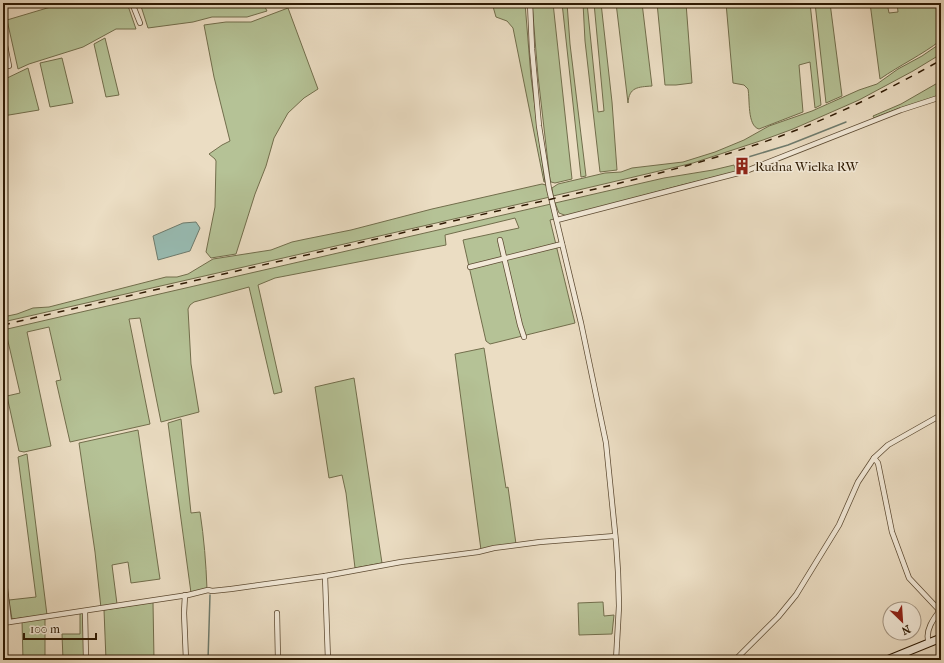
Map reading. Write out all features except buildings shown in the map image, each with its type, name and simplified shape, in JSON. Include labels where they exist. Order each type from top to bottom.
[{"type":"street","points":[[132,3],[140,23]]},
{"type":"street","points":[[530,3],[532,49],[540,126],[549,189],[602,421],[607,458],[615,536],[619,606],[616,660]]},
{"type":"street","points":[[3,35],[9,66]]},
{"type":"street","points":[[557,220],[746,171],[902,110],[941,97]]},
{"type":"street","points":[[500,240],[524,337]]},
{"type":"street","points":[[470,267],[562,244]]},
{"type":"street","points":[[735,660],[785,610],[796,595],[839,525],[858,482],[874,458],[888,445],[941,415]]},
{"type":"street","points":[[874,458],[878,463],[892,532],[909,578],[940,610],[928,632],[927,639],[929,643]]},
{"type":"street","points":[[3,622],[85,611],[208,590],[231,589],[325,576],[357,569],[478,552],[494,548],[591,537],[615,536]]},
{"type":"street","points":[[3,571],[9,622]]},
{"type":"street","points":[[325,576],[328,660]]},
{"type":"street","points":[[185,595],[184,613],[186,660]]},
{"type":"street","points":[[85,611],[86,660]]},
{"type":"street","points":[[277,613],[278,660]]},
{"type":"street","points":[[887,660],[941,638]]},
{"type":"street","points":[[906,652],[906,660]]},
{"type":"green space","points":[[64,3],[127,3],[136,29],[116,29],[83,47],[29,64],[18,69],[7,20]]},
{"type":"green space","points":[[140,3],[263,3],[267,11],[247,17],[212,17],[193,22],[148,28]]},
{"type":"green space","points":[[492,3],[525,3],[531,77],[545,182],[513,28],[507,21],[496,17]]},
{"type":"green space","points":[[532,3],[553,3],[572,179],[555,183],[551,182],[550,180],[538,76]]},
{"type":"green space","points":[[562,3],[567,3],[570,44],[586,176],[581,177]]},
{"type":"green space","points":[[583,3],[587,3],[598,112],[604,111],[594,3],[601,3],[612,102],[617,170],[600,172],[585,41]]},
{"type":"green space","points":[[616,3],[642,3],[652,86],[642,87],[632,91],[628,103]]},
{"type":"green space","points":[[657,3],[686,3],[692,83],[665,85]]},
{"type":"green space","points":[[726,3],[810,3],[821,105],[815,108],[810,62],[799,65],[803,112],[759,129],[755,127],[751,118],[748,89],[744,85],[733,83]]},
{"type":"green space","points":[[815,3],[830,3],[842,96],[826,103]]},
{"type":"green space","points":[[870,3],[887,3],[889,13],[898,12],[897,3],[941,3],[941,40],[880,79]]},
{"type":"green space","points":[[288,8],[318,89],[304,98],[288,113],[274,138],[236,254],[211,258],[206,252],[215,207],[216,161],[209,154],[230,141],[214,77],[204,25],[226,22],[251,22]]},
{"type":"green space","points":[[105,38],[119,95],[106,97],[94,44]]},
{"type":"green space","points":[[941,43],[941,54],[913,71],[859,100],[793,129],[693,163],[553,196],[552,188],[558,184],[605,173],[621,172],[632,168],[683,162],[715,152],[744,140],[769,126],[812,111],[859,90],[877,84],[898,69],[922,56]]},
{"type":"green space","points":[[62,58],[73,103],[50,107],[40,63]]},
{"type":"green space","points":[[28,68],[39,110],[3,116],[3,80]]},
{"type":"green space","points":[[941,81],[941,96],[900,108],[874,118],[873,116],[901,104]]},
{"type":"green space","points":[[734,165],[736,172],[567,216],[559,213],[555,203],[664,178]]},
{"type":"green space","points":[[542,184],[546,185],[550,197],[3,322],[3,317],[33,308],[49,307],[166,277],[177,277],[188,274],[213,259],[271,250],[292,242],[351,230],[432,209]]},
{"type":"green space","points":[[551,204],[554,219],[550,220],[575,323],[490,344],[486,341],[463,240],[519,228],[515,218],[445,235],[446,245],[275,278],[258,285],[282,392],[274,394],[249,287],[194,302],[188,309],[191,364],[199,412],[161,422],[140,318],[129,319],[150,424],[70,442],[56,381],[61,380],[49,327],[27,332],[51,446],[24,452],[19,451],[7,396],[20,393],[7,337],[3,338],[3,330]]},
{"type":"green space","points":[[484,348],[506,488],[508,487],[516,544],[481,550],[455,354]]},
{"type":"green space","points":[[354,378],[382,563],[355,568],[346,493],[342,475],[329,478],[315,387]]},
{"type":"green space","points":[[181,419],[191,513],[200,512],[206,570],[207,589],[191,593],[168,423]]},
{"type":"green space","points":[[138,430],[160,579],[131,583],[128,562],[112,565],[117,604],[101,608],[95,552],[79,443]]},
{"type":"green space","points":[[27,454],[47,615],[12,619],[9,600],[36,597],[18,457]]},
{"type":"green space","points":[[153,602],[154,660],[106,660],[104,610]]},
{"type":"green space","points":[[603,602],[604,616],[614,615],[612,634],[579,635],[578,603]]},
{"type":"green space","points":[[80,613],[83,613],[84,660],[63,660],[62,634],[80,634]]},
{"type":"green space","points":[[45,618],[45,660],[23,660],[22,621]]},
{"type":"water","points":[[196,222],[200,228],[190,251],[158,260],[153,236],[183,223]]},
{"type":"waterway","points":[[745,158],[788,145],[846,122]]},
{"type":"waterway","points":[[208,660],[210,595]]},
{"type":"railway","points":[[3,325],[568,195],[683,167],[758,144],[805,127],[874,96],[941,60]]},
{"type":"place","name":"Rudna Wielka RW","points":[[742,166]]}]
